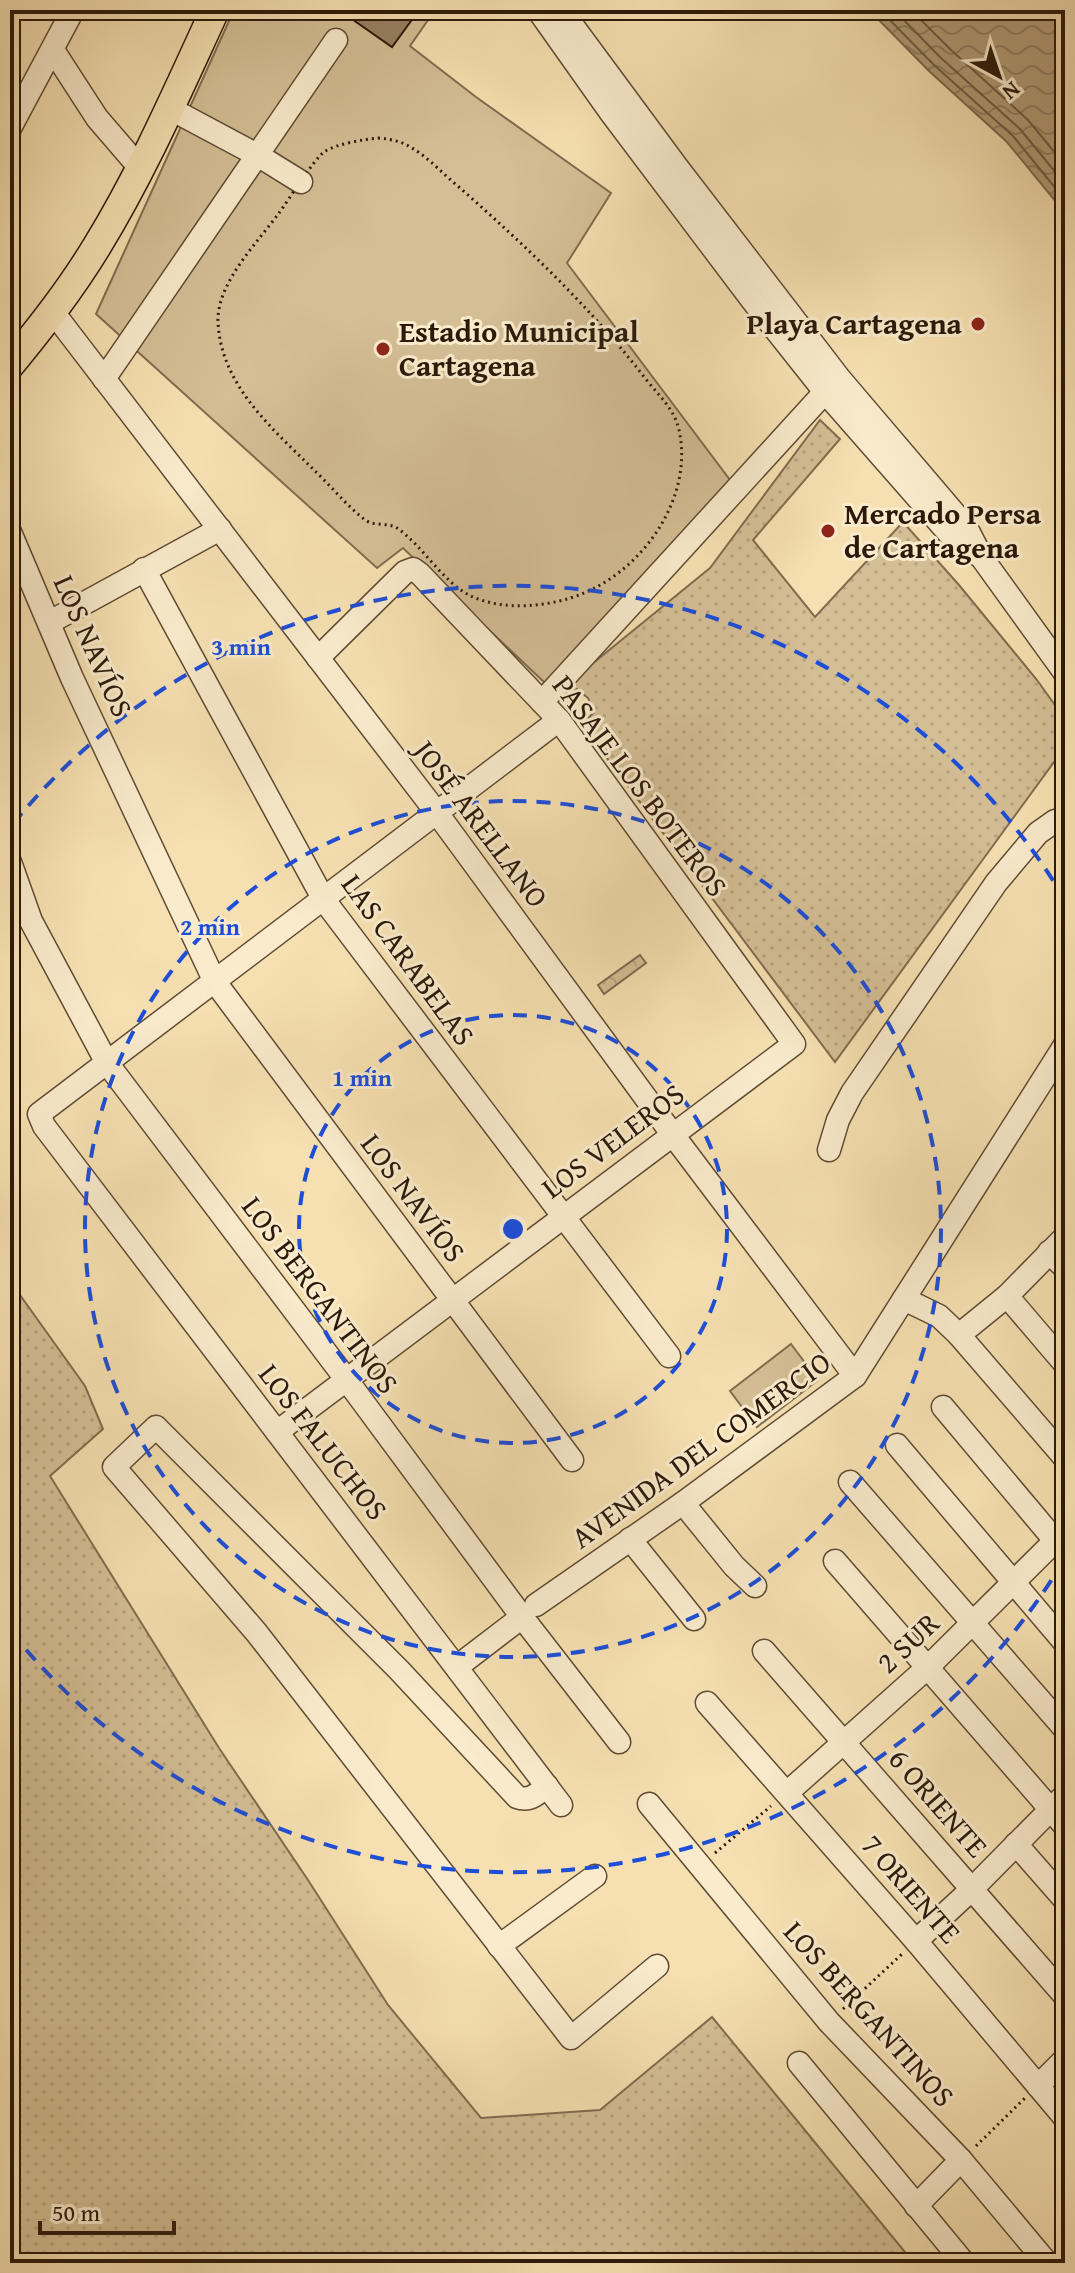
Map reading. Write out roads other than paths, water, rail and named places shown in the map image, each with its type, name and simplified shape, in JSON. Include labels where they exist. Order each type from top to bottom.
[{"type":"main road","points":[[10,365],[53,312],[98,245],[140,168],[215,10]]},
{"type":"street","points":[[10,128],[73,10]]},
{"type":"street","points":[[538,10],[681,207],[825,392],[953,538],[982,558]]},
{"type":"street","points":[[561,10],[624,98],[840,379],[966,527],[982,558],[1065,673]]},
{"type":"street","points":[[104,379],[336,40]]},
{"type":"street","points":[[53,50],[97,118],[140,168]]},
{"type":"street","points":[[169,108],[301,182]]},
{"type":"street","name":"JOSÉ ARELLANO","points":[[53,312],[437,813],[673,1135],[855,1376]]},
{"type":"street","points":[[542,702],[825,392]]},
{"type":"street","points":[[50,622],[220,529]]},
{"type":"street","name":"LOS NAVÍOS","points":[[10,534],[72,678],[215,982],[572,1460]]},
{"type":"street","name":"LAS CARABELAS","points":[[144,569],[324,900],[669,1356]]},
{"type":"street","name":"PASAJE LOS BOTEROS","points":[[318,658],[405,572],[413,569],[420,574],[559,720],[794,1044]]},
{"type":"street","points":[[107,1063],[559,720]]},
{"type":"street","points":[[829,1150],[838,1120],[852,1093],[996,883],[1038,833],[1055,821],[1065,819]]},
{"type":"street","name":"LOS BERGANTINOS","points":[[10,862],[31,921],[107,1063],[346,1379],[529,1611],[619,1742]]},
{"type":"street","name":"LOS VELEROS","points":[[277,1432],[794,1044]]},
{"type":"street","name":"AVENIDA DEL COMERCIO","points":[[458,1666],[529,1611],[683,1503],[855,1376],[1065,1045]]},
{"type":"street","name":"LOS FALUCHOS","points":[[107,1063],[39,1114],[53,1138],[561,1805]]},
{"type":"street","points":[[959,1335],[1060,1253]]},
{"type":"street","points":[[1007,1296],[1065,1364]]},
{"type":"street","points":[[904,1299],[939,1316],[959,1335],[1065,1458]]},
{"type":"street","points":[[943,1407],[1062,1542]]},
{"type":"street","points":[[547,1786],[532,1798],[525,1800],[517,1797],[399,1670],[156,1427],[114,1467],[256,1632],[571,2038],[657,1966]]},
{"type":"street","points":[[897,1445],[1065,1643]]},
{"type":"street","points":[[850,1482],[1065,1729]]},
{"type":"street","points":[[683,1503],[734,1566],[755,1586]]},
{"type":"street","points":[[630,1539],[694,1619]]},
{"type":"street","name":"2 SUR","points":[[788,1792],[927,1668],[1013,1582],[1062,1542]]},
{"type":"street","points":[[835,1561],[927,1668],[1060,1810],[1016,1844],[916,1941]]},
{"type":"street","name":"6 ORIENTE","points":[[764,1651],[1065,1996]]},
{"type":"street","name":"7 ORIENTE","points":[[707,1703],[788,1792],[1065,2118]]},
{"type":"street","name":"LOS BERGANTINOS","points":[[649,1804],[829,2022],[961,2160],[1047,2263]]},
{"type":"street","points":[[1016,1844],[1065,1900]]},
{"type":"street","points":[[499,1946],[595,1876]]},
{"type":"street","points":[[1038,2086],[1065,2059]]},
{"type":"street","points":[[799,2063],[964,2263]]},
{"type":"street","points":[[916,2206],[961,2160]]},
{"type":"water","points":[[869,10],[1065,10],[1065,213],[1007,142],[929,71]]},
{"type":"place","name":"Playa Cartagena","points":[[978,324]]},
{"type":"place","name":"Estadio Municipal Cartagena","points":[[383,349]]},
{"type":"place","name":"Mercado Persa de Cartagena","points":[[828,531]]}]
